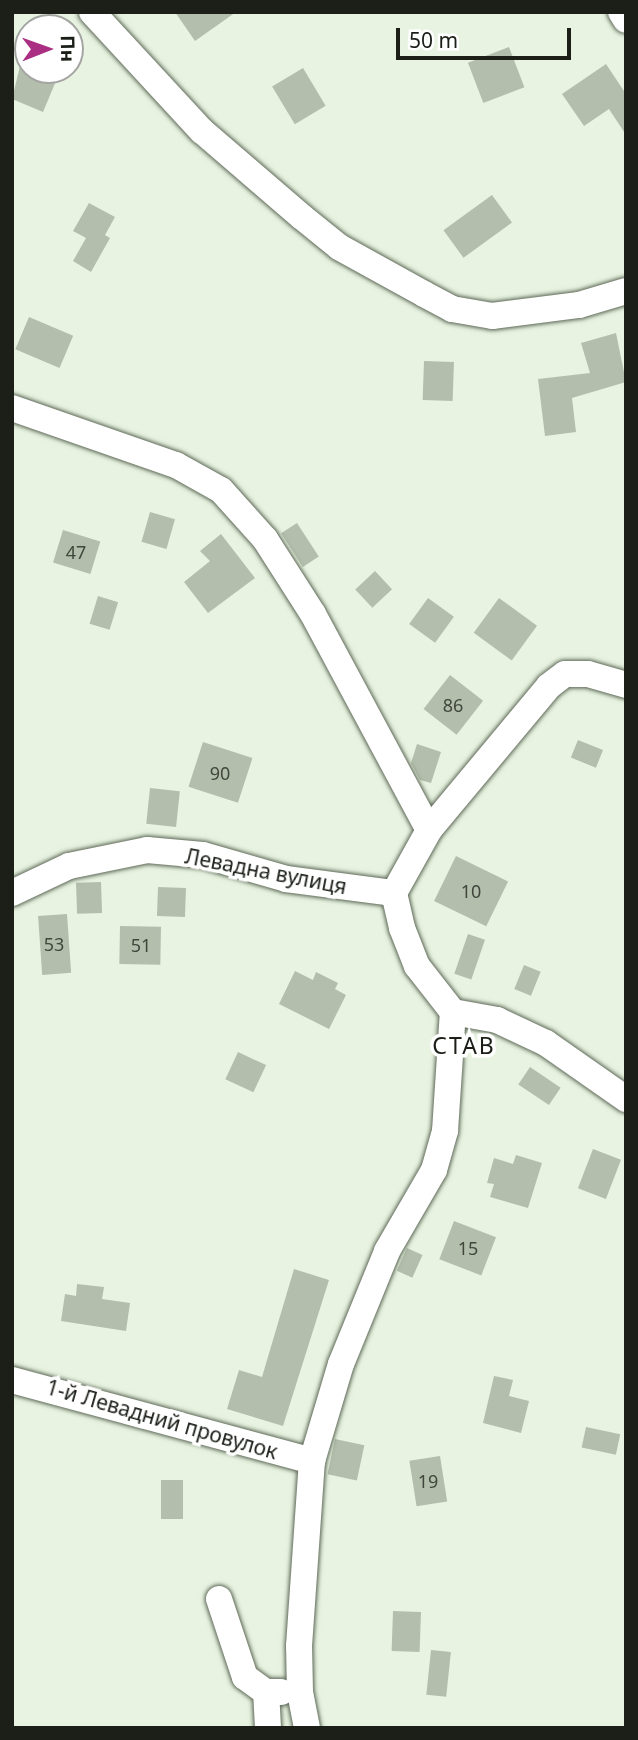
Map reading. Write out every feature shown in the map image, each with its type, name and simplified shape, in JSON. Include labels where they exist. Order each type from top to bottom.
[{"type":"street","points":[[92,12],[202,131],[330,239],[452,309],[492,316],[579,305],[626,291]]},
{"type":"street","points":[[621,12],[626,20]]},
{"type":"street","points":[[12,408],[176,465],[221,490],[265,539],[313,614],[429,830]]},
{"type":"street","points":[[307,1728],[300,1692],[303,1546],[312,1461],[341,1364],[387,1251],[434,1170],[445,1131],[453,1012],[418,965],[402,928],[394,893],[429,830],[549,686],[565,674],[588,674],[626,685]]},
{"type":"street","name":"Левадна вулиця","points":[[12,893],[69,866],[147,850],[203,855],[286,879],[394,893]]},
{"type":"street","points":[[453,1012],[498,1020],[546,1042],[626,1099]]},
{"type":"street","name":"1-й Левадний провулок","points":[[12,1380],[312,1461]]},
{"type":"street","points":[[219,1599],[244,1676],[266,1692],[300,1692]]},
{"type":"street","points":[[266,1692],[268,1728]]},
{"type":"building","points":[[175,12],[236,12],[195,41]]},
{"type":"building","points":[[509,47],[524,87],[483,103],[468,63]]},
{"type":"building","points":[[606,64],[626,94],[626,135],[609,109],[584,126],[562,94]]},
{"type":"building","points":[[303,68],[326,106],[295,124],[272,87]]},
{"type":"building","points":[[16,84],[55,84],[43,112],[12,99]]},
{"type":"building","points":[[492,195],[512,223],[463,258],[443,230]]},
{"type":"building","points":[[89,203],[115,217],[105,235],[110,238],[91,272],[73,261],[86,238],[73,231]]},
{"type":"building","points":[[29,317],[73,336],[60,368],[15,349]]},
{"type":"building","points":[[616,333],[626,382],[572,398],[576,432],[545,436],[538,379],[590,373],[581,343]]},
{"type":"building","points":[[424,361],[454,362],[453,401],[423,400]]},
{"type":"building","points":[[150,512],[175,519],[166,549],[141,542]]},
{"type":"building","points":[[297,523],[319,557],[303,567],[281,533]]},
{"type":"building","points":[[63,530],[100,541],[90,574],[53,563]]},
{"type":"building","points":[[221,534],[255,578],[208,613],[184,582],[210,561],[200,551]]},
{"type":"building","points":[[375,571],[392,589],[372,608],[355,589]]},
{"type":"building","points":[[98,596],[118,602],[110,630],[90,624]]},
{"type":"building","points":[[428,598],[454,617],[435,643],[409,624]]},
{"type":"building","points":[[499,598],[537,626],[512,660],[474,633]]},
{"type":"building","points":[[450,675],[483,701],[457,735],[424,709]]},
{"type":"building","points":[[578,740],[603,750],[596,768],[571,758]]},
{"type":"building","points":[[203,742],[252,758],[238,803],[188,787]]},
{"type":"building","points":[[417,744],[441,752],[431,783],[420,780],[411,763]]},
{"type":"building","points":[[150,788],[180,791],[176,827],[146,824]]},
{"type":"building","points":[[456,856],[508,881],[486,926],[434,901]]},
{"type":"building","points":[[101,882],[102,913],[77,914],[76,883]]},
{"type":"building","points":[[158,887],[186,888],[185,917],[157,916]]},
{"type":"building","points":[[67,914],[71,973],[42,975],[38,916]]},
{"type":"building","points":[[120,926],[161,927],[160,965],[119,964]]},
{"type":"building","points":[[468,934],[485,940],[471,980],[454,974]]},
{"type":"building","points":[[524,965],[541,972],[531,996],[514,989]]},
{"type":"building","points":[[295,971],[313,980],[316,972],[338,983],[335,989],[346,995],[329,1029],[279,1004]]},
{"type":"building","points":[[238,1052],[266,1065],[253,1092],[225,1079]]},
{"type":"building","points":[[530,1067],[561,1088],[549,1105],[518,1084]]},
{"type":"building","points":[[593,1149],[621,1160],[606,1199],[578,1188]]},
{"type":"building","points":[[516,1155],[542,1163],[528,1208],[490,1197],[494,1184],[487,1183],[494,1158],[513,1164]]},
{"type":"building","points":[[454,1221],[496,1237],[481,1275],[439,1259]]},
{"type":"building","points":[[407,1248],[423,1255],[412,1278],[397,1271]]},
{"type":"building","points":[[294,1269],[329,1280],[283,1426],[227,1409],[239,1370],[262,1377]]},
{"type":"building","points":[[77,1284],[104,1287],[102,1299],[130,1303],[126,1331],[61,1321],[65,1294],[76,1296]]},
{"type":"building","points":[[494,1376],[513,1380],[509,1396],[529,1401],[521,1433],[483,1423]]},
{"type":"building","points":[[586,1427],[620,1434],[616,1455],[582,1448]]},
{"type":"building","points":[[335,1439],[364,1445],[357,1480],[328,1474]]},
{"type":"building","points":[[440,1456],[447,1501],[417,1506],[409,1461]]},
{"type":"building","points":[[161,1480],[183,1480],[183,1519],[161,1519]]},
{"type":"building","points":[[393,1611],[421,1612],[420,1652],[392,1651]]},
{"type":"building","points":[[431,1650],[451,1652],[446,1697],[426,1695]]},
{"type":"district","name":"СТАВ","points":[[464,1045]]}]
